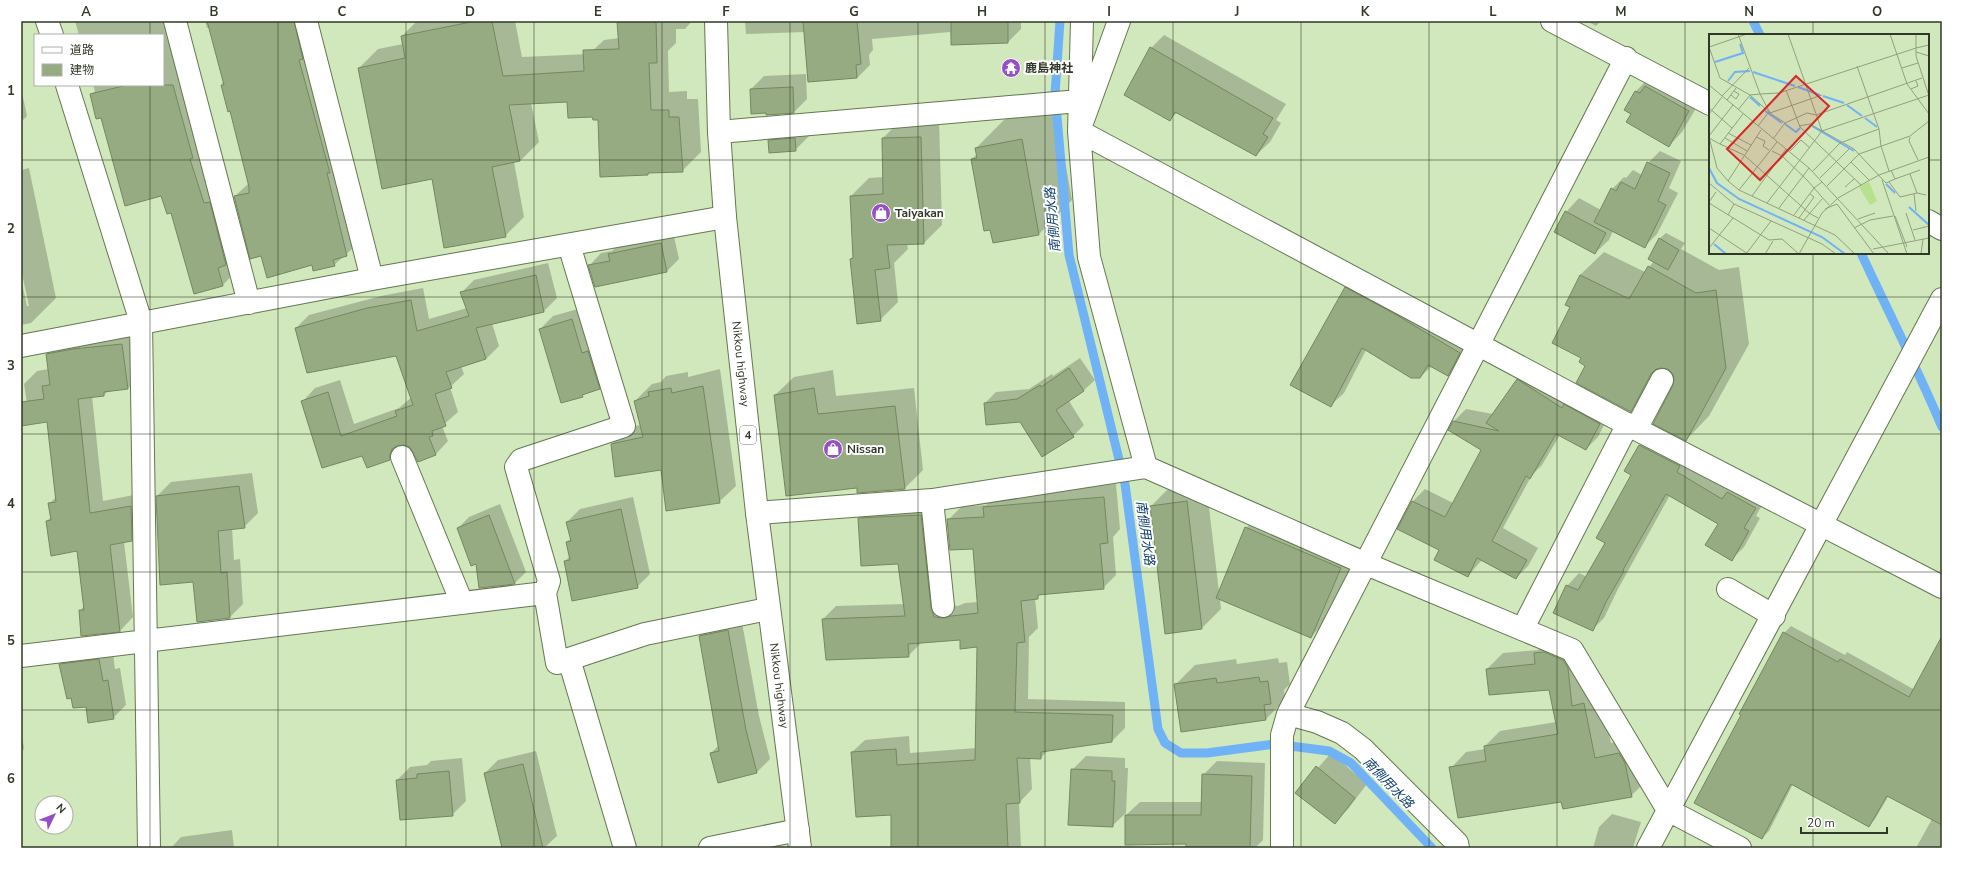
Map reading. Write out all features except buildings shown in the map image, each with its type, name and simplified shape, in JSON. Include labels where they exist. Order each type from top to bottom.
[{"type":"main road","points":[[47,21],[52,34]]},
{"type":"main road","points":[[175,21],[249,303]]},
{"type":"main road","points":[[306,21],[372,279]]},
{"type":"main road","name":"Nikkou highway","points":[[716,21],[719,132],[724,217],[756,513],[799,839]]},
{"type":"main road","points":[[1082,21],[1072,101],[1079,131],[1089,257],[1139,468]]},
{"type":"main road","points":[[1079,131],[1119,21]]},
{"type":"main road","points":[[1552,21],[1626,58],[1709,103]]},
{"type":"main road","points":[[1282,848],[1282,763],[1285,724],[1364,563],[1480,345],[1626,58]]},
{"type":"main road","points":[[67,86],[141,322],[149,848]]},
{"type":"main road","points":[[719,132],[1072,101]]},
{"type":"main road","points":[[1079,131],[1632,427],[1942,588]]},
{"type":"main road","points":[[21,346],[372,279],[724,217]]},
{"type":"main road","points":[[1929,222],[1942,229]]},
{"type":"main road","points":[[569,245],[624,426],[521,460],[516,467],[549,581],[545,593],[557,663],[645,634],[768,609]]},
{"type":"main road","points":[[1648,848],[1774,616],[1942,299]]},
{"type":"main road","points":[[1523,628],[1632,427],[1662,380]]},
{"type":"main road","points":[[402,457],[462,603]]},
{"type":"main road","points":[[756,513],[932,500],[1139,468],[1523,628],[1572,650],[1668,810],[1740,848]]},
{"type":"main road","points":[[932,500],[943,606]]},
{"type":"main road","points":[[1728,589],[1774,616]]},
{"type":"main road","points":[[21,656],[545,593]]},
{"type":"main road","points":[[569,659],[624,848]]},
{"type":"main road","points":[[1285,724],[1317,722],[1342,733],[1363,749],[1457,843],[1458,848]]},
{"type":"main road","points":[[710,848],[799,839]]},
{"type":"waterway","name":"南側用水路","points":[[1060,21],[1055,94],[1069,255],[1125,484],[1158,729],[1165,743],[1181,753],[1207,753],[1275,744],[1329,751],[1351,763],[1432,848]]},
{"type":"waterway","points":[[1753,21],[1760,34]]},
{"type":"waterway","points":[[1861,254],[1913,361],[1942,427]]},
{"type":"place","name":"鹿島神社","points":[[1011,68]]},
{"type":"place","name":"Taiyakan","points":[[881,213]]},
{"type":"place","name":"Nissan","points":[[833,449]]}]
